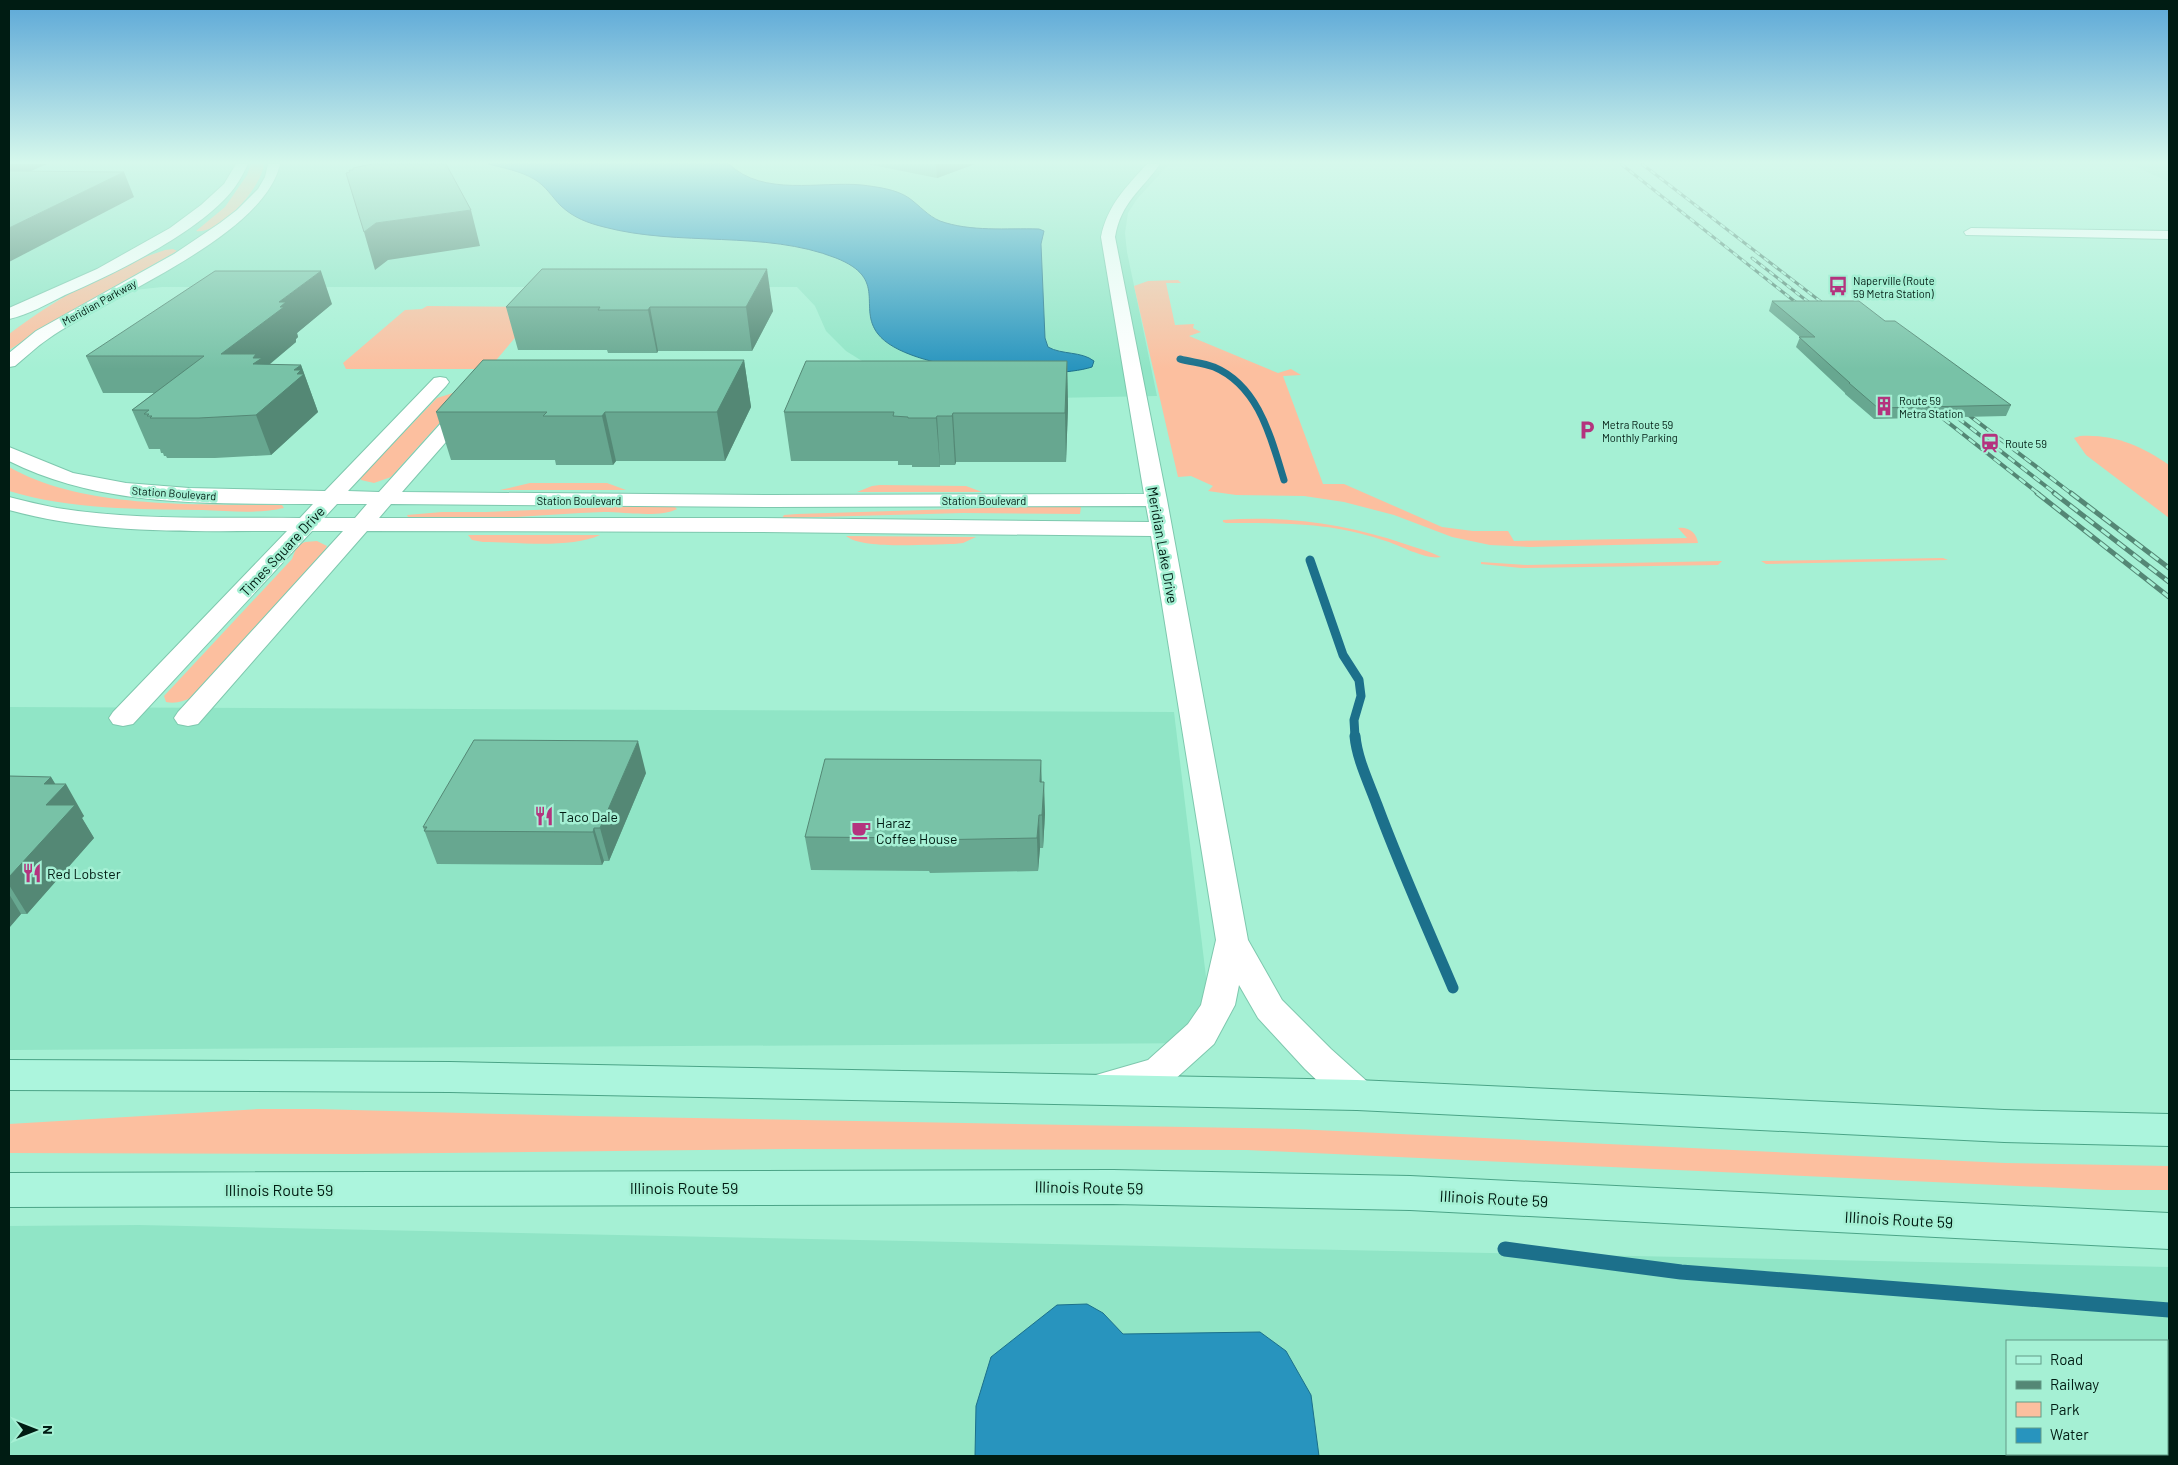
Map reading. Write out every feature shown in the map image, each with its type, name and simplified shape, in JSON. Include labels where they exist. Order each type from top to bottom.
[{"type":"main road","points":[[9,1075],[246,1078],[450,1076],[1357,1095],[1994,1126],[2169,1130]]},
{"type":"main road","name":"Illinois Route 59","points":[[9,1190],[1113,1187],[1410,1193],[1966,1222],[2169,1230]]},
{"type":"street","name":"Meridian Parkway","points":[[9,314],[59,293],[140,252],[171,232]]},
{"type":"street","name":"Meridian Parkway","points":[[9,362],[42,334],[178,257],[215,232]]},
{"type":"street","name":"Meridian Lake Drive","points":[[1109,232],[1232,940],[1270,1009],[1318,1059],[1357,1095]]},
{"type":"street","points":[[2007,232],[2169,234]]},
{"type":"street","points":[[9,325],[59,293]]},
{"type":"street","name":"Times Square Drive","points":[[123,718],[440,382]]},
{"type":"street","points":[[188,718],[362,525],[480,390]]},
{"type":"street","name":"Station Boulevard","points":[[9,453],[26,463],[57,475],[98,485],[165,494],[385,499],[1156,500]]},
{"type":"street","name":"Station Boulevard","points":[[9,503],[48,512],[123,521],[208,524],[759,524],[1160,530]]},
{"type":"street","name":"Meridian Lake Drive","points":[[1096,1089],[1160,1071],[1201,1034],[1218,1005],[1232,940]]},
{"type":"shaded area","points":[[9,232],[1125,232],[1127,252],[1157,396],[1051,398],[883,374],[846,351],[826,331],[815,306],[797,287],[162,287],[52,299],[9,319]]},
{"type":"shaded area","points":[[9,707],[1174,712],[1214,1043],[9,1050]]},
{"type":"shaded area","points":[[139,1225],[2169,1267],[2169,1456],[9,1456],[9,1226]]},
{"type":"green space","points":[[173,249],[177,251],[61,317],[9,350],[9,334],[45,309],[103,275],[165,250]]},
{"type":"green space","points":[[1178,280],[1181,283],[1166,283],[1175,325],[1194,324],[1193,328],[1201,332],[1189,336],[1278,373],[1291,369],[1301,375],[1283,376],[1323,484],[1344,484],[1442,527],[1473,531],[1508,531],[1514,541],[1687,538],[1678,528],[1682,528],[1694,533],[1698,543],[1530,547],[1490,545],[1452,537],[1394,515],[1344,502],[1304,496],[1236,495],[1208,491],[1213,486],[1191,476],[1178,477],[1134,286],[1148,281]]},
{"type":"green space","points":[[427,306],[541,307],[492,365],[483,369],[346,369],[343,363],[405,310],[422,309]]},
{"type":"green space","points":[[453,393],[459,394],[462,398],[391,477],[374,483],[361,480],[361,477],[437,398]]},
{"type":"green space","points":[[2080,436],[2116,439],[2138,447],[2169,465],[2169,518],[2086,455],[2074,438]]},
{"type":"green space","points":[[9,467],[38,480],[69,490],[101,497],[170,503],[282,505],[284,508],[254,512],[105,507],[56,502],[9,491]]},
{"type":"green space","points":[[530,483],[607,483],[626,490],[500,490]]},
{"type":"green space","points":[[880,485],[966,486],[982,492],[857,492]]},
{"type":"green space","points":[[634,506],[675,507],[677,509],[670,512],[652,514],[604,512],[481,519],[432,519],[408,517],[407,515],[442,512]]},
{"type":"green space","points":[[1019,507],[1081,507],[1080,514],[963,513],[782,518],[784,515],[797,514]]},
{"type":"green space","points":[[1223,520],[1292,520],[1338,526],[1383,537],[1441,557],[1429,557],[1368,535],[1328,527],[1226,523]]},
{"type":"green space","points":[[468,535],[600,535],[574,542],[543,544],[483,542],[472,540]]},
{"type":"green space","points":[[846,536],[976,537],[963,543],[954,544],[881,545],[854,540]]},
{"type":"green space","points":[[317,541],[327,546],[325,550],[193,697],[180,702],[166,702],[164,696],[292,559],[297,546],[305,542]]},
{"type":"green space","points":[[1943,558],[1948,560],[1766,564],[1761,561]]},
{"type":"green space","points":[[1722,561],[1718,565],[1521,568],[1481,564],[1481,562],[1527,565]]},
{"type":"green space","points":[[259,1109],[1295,1129],[2005,1163],[2169,1166],[2169,1190],[2106,1190],[1247,1150],[791,1149],[352,1154],[9,1153],[9,1124]]},
{"type":"water","points":[[630,232],[1044,232],[1041,244],[1045,338],[1048,347],[1083,356],[1094,361],[1092,367],[1072,371],[1013,373],[947,365],[918,357],[894,347],[878,334],[872,324],[867,284],[862,275],[852,266],[836,258],[809,249],[780,244]]},
{"type":"water","points":[[1087,1304],[1103,1313],[1123,1334],[1260,1332],[1286,1351],[1311,1395],[1319,1456],[975,1456],[976,1406],[991,1357],[1057,1305]]},
{"type":"building","points":[[542,269],[767,269],[746,307],[650,307],[648,310],[598,310],[600,307],[506,307]]},
{"type":"building","points":[[215,271],[321,271],[279,302],[286,302],[280,307],[284,307],[221,354],[256,354],[253,358],[262,358],[253,364],[301,365],[294,370],[301,370],[297,374],[304,374],[256,415],[150,418],[152,416],[144,414],[149,410],[132,410],[204,356],[86,356]]},
{"type":"building","points":[[1772,301],[1859,301],[1885,321],[1895,321],[2011,405],[1878,408],[1799,337],[1815,337]]},
{"type":"building","points":[[483,360],[744,360],[717,412],[605,412],[602,416],[543,416],[547,412],[436,412]]},
{"type":"building","points":[[806,361],[1067,361],[1065,413],[953,413],[952,416],[937,416],[936,418],[908,418],[893,416],[894,412],[784,412]]},
{"type":"building","points":[[474,740],[638,741],[600,828],[594,828],[593,832],[424,831],[427,827],[423,827]]},
{"type":"building","points":[[825,759],[1041,760],[1040,782],[1044,782],[1042,815],[1039,815],[1037,838],[927,840],[927,838],[805,837]]},
{"type":"building","points":[[9,776],[51,777],[44,784],[66,784],[46,805],[75,805],[9,877]]},
{"type":"waterway","points":[[1180,359],[1214,367],[1242,387],[1261,415],[1274,447],[1284,480]]},
{"type":"waterway","points":[[1310,560],[1343,655],[1359,680],[1361,696],[1354,720],[1355,737]]},
{"type":"waterway","points":[[1355,736],[1361,762],[1386,828],[1453,988]]},
{"type":"waterway","points":[[1505,1249],[1681,1272],[2169,1310]]},
{"type":"railway","points":[[1707,232],[1803,308]]},
{"type":"railway","points":[[1731,232],[1829,308]]},
{"type":"railway","points":[[1752,258],[1816,308]]},
{"type":"railway","points":[[1801,306],[1806,310]]},
{"type":"railway","points":[[1814,306],[1819,310]]},
{"type":"railway","points":[[1827,306],[1832,310]]},
{"type":"railway","points":[[1945,408],[2056,494]]},
{"type":"railway","points":[[1931,409],[2039,494]]},
{"type":"railway","points":[[1961,409],[2072,494]]},
{"type":"railway","points":[[2037,493],[2169,597]]},
{"type":"railway","points":[[2054,493],[2169,582]]},
{"type":"railway","points":[[2071,493],[2169,568]]},
{"type":"place","name":"Naperville (Route 59 Metra Station)","points":[[1838,286]]},
{"type":"place","name":"Route 59 Metra Station","points":[[1884,406]]},
{"type":"place","name":"Metra Route 59 Monthly Parking","points":[[1587,430]]},
{"type":"place","name":"Route 59","points":[[1990,443]]},
{"type":"place","name":"Taco Dale","points":[[544,816]]},
{"type":"place","name":"Haraz Coffee House","points":[[861,830]]},
{"type":"place","name":"Red Lobster","points":[[32,873]]}]
